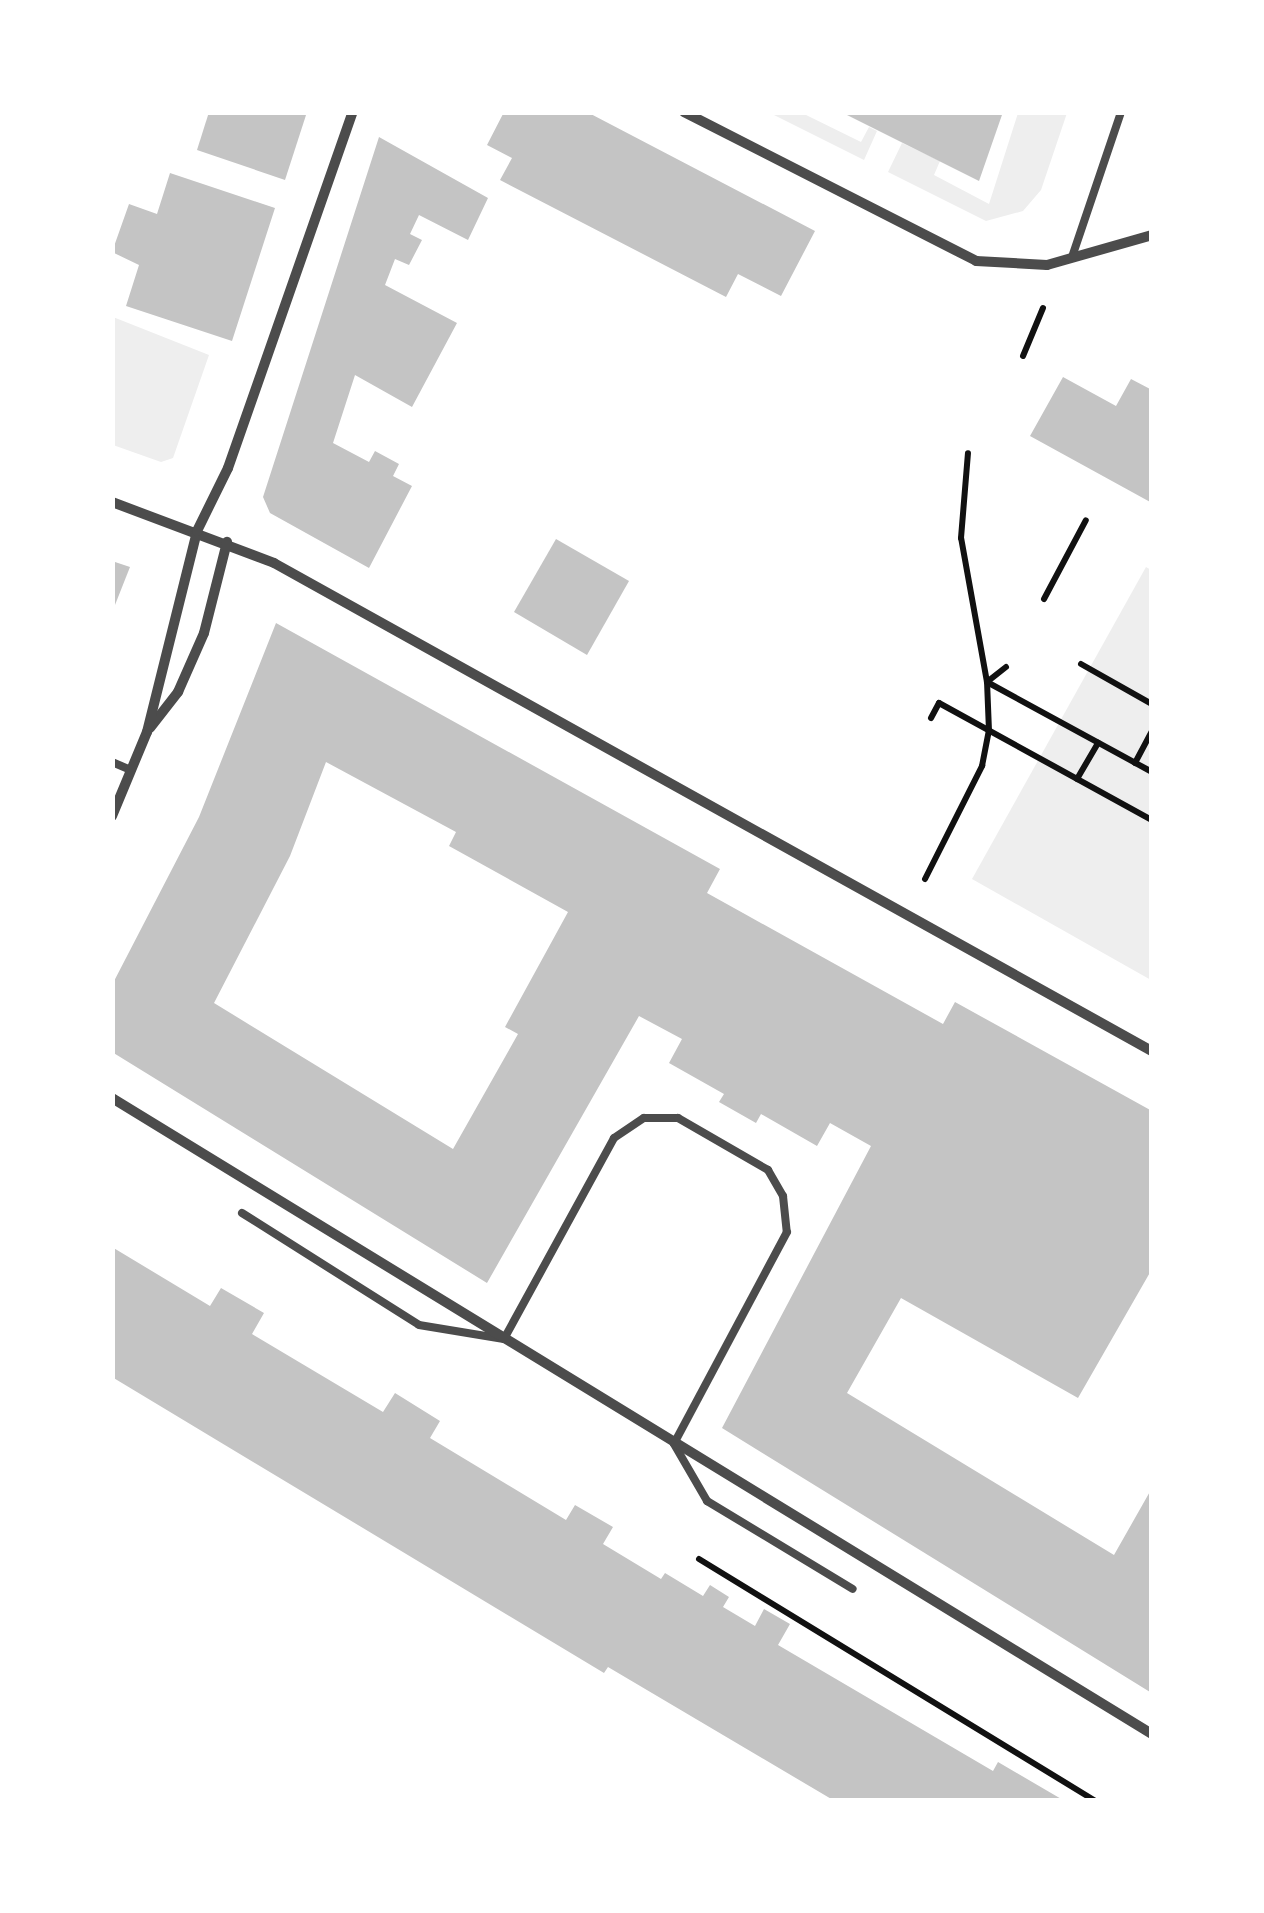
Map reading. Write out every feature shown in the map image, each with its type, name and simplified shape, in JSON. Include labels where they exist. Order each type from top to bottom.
[{"type":"street","points":[[112,816],[147,732],[197,531],[228,468],[352,112]]},
{"type":"street","points":[[684,112],[976,261],[1047,264],[1152,235]]},
{"type":"street","points":[[112,502],[226,542],[388,624],[1152,1051]]},
{"type":"street","points":[[147,732],[178,692],[204,633],[226,542]]},
{"type":"street","points":[[112,1098],[1152,1734]]},
{"type":"lane","points":[[1072,256],[1121,112]]},
{"type":"lane","points":[[112,762],[131,770]]},
{"type":"lane","points":[[242,1212],[419,1325],[504,1339],[614,1138],[644,1118],[678,1118],[768,1170],[784,1196],[787,1232],[674,1444],[706,1501],[853,1589]]},
{"type":"path","points":[[1022,356],[1042,308]]},
{"type":"path","points":[[926,879],[982,766],[989,731],[988,682],[961,538],[968,453]]},
{"type":"path","points":[[1044,599],[1086,520]]},
{"type":"path","points":[[1081,664],[1152,704]]},
{"type":"path","points":[[988,682],[1006,668]]},
{"type":"path","points":[[988,682],[1152,772]]},
{"type":"path","points":[[931,718],[940,703],[1152,820]]},
{"type":"path","points":[[1134,763],[1152,731]]},
{"type":"path","points":[[1077,778],[1098,743]]},
{"type":"path","points":[[699,1559],[1094,1800]]},
{"type":"shaded area","points":[[770,113],[802,113],[861,142],[869,127],[877,131],[864,160]]},
{"type":"shaded area","points":[[1018,113],[1067,113],[1041,190],[1023,211],[986,221],[888,172],[902,143],[940,161],[934,175],[989,204]]},
{"type":"shaded area","points":[[113,317],[209,355],[173,458],[161,462],[113,445]]},
{"type":"shaded area","points":[[1146,567],[1151,570],[1151,980],[972,879]]},
{"type":"building","points":[[209,112],[307,112],[285,180],[197,150]]},
{"type":"building","points":[[504,112],[587,112],[815,231],[781,296],[738,274],[726,297],[500,180],[512,158],[487,145]]},
{"type":"building","points":[[841,112],[1003,112],[979,181]]},
{"type":"building","points":[[379,137],[488,198],[468,240],[419,215],[410,234],[422,240],[409,265],[395,259],[385,285],[457,323],[412,407],[355,375],[333,443],[369,462],[375,451],[399,464],[393,476],[412,486],[369,568],[270,513],[263,497]]},
{"type":"building","points":[[170,173],[275,208],[232,341],[126,306],[139,265],[112,252],[129,204],[157,214]]},
{"type":"building","points":[[1063,377],[1116,406],[1131,379],[1152,390],[1152,503],[1030,436]]},
{"type":"building","points":[[556,539],[629,581],[587,655],[514,612]]},
{"type":"building","points":[[112,561],[130,567],[113,610],[112,610]]},
{"type":"building","points":[[276,623],[720,869],[707,893],[943,1024],[955,1002],[1152,1111],[1152,1269],[1078,1398],[901,1298],[847,1393],[1114,1555],[1152,1488],[1150,1692],[722,1428],[871,1146],[830,1123],[817,1146],[761,1114],[756,1123],[719,1102],[724,1094],[669,1063],[682,1039],[639,1016],[487,1283],[112,1052],[112,985],[199,817]],"holes":[[[326,762],[456,832],[449,846],[568,912],[505,1027],[518,1034],[453,1149],[214,1003],[290,856]]]},
{"type":"building","points":[[112,1247],[210,1306],[221,1288],[264,1313],[252,1334],[383,1412],[395,1393],[440,1421],[430,1438],[566,1520],[575,1505],[613,1527],[603,1544],[661,1579],[665,1573],[703,1596],[710,1585],[729,1597],[723,1607],[755,1626],[764,1609],[790,1624],[778,1645],[993,1771],[998,1762],[1063,1800],[833,1800],[608,1667],[604,1673],[112,1377]]}]
